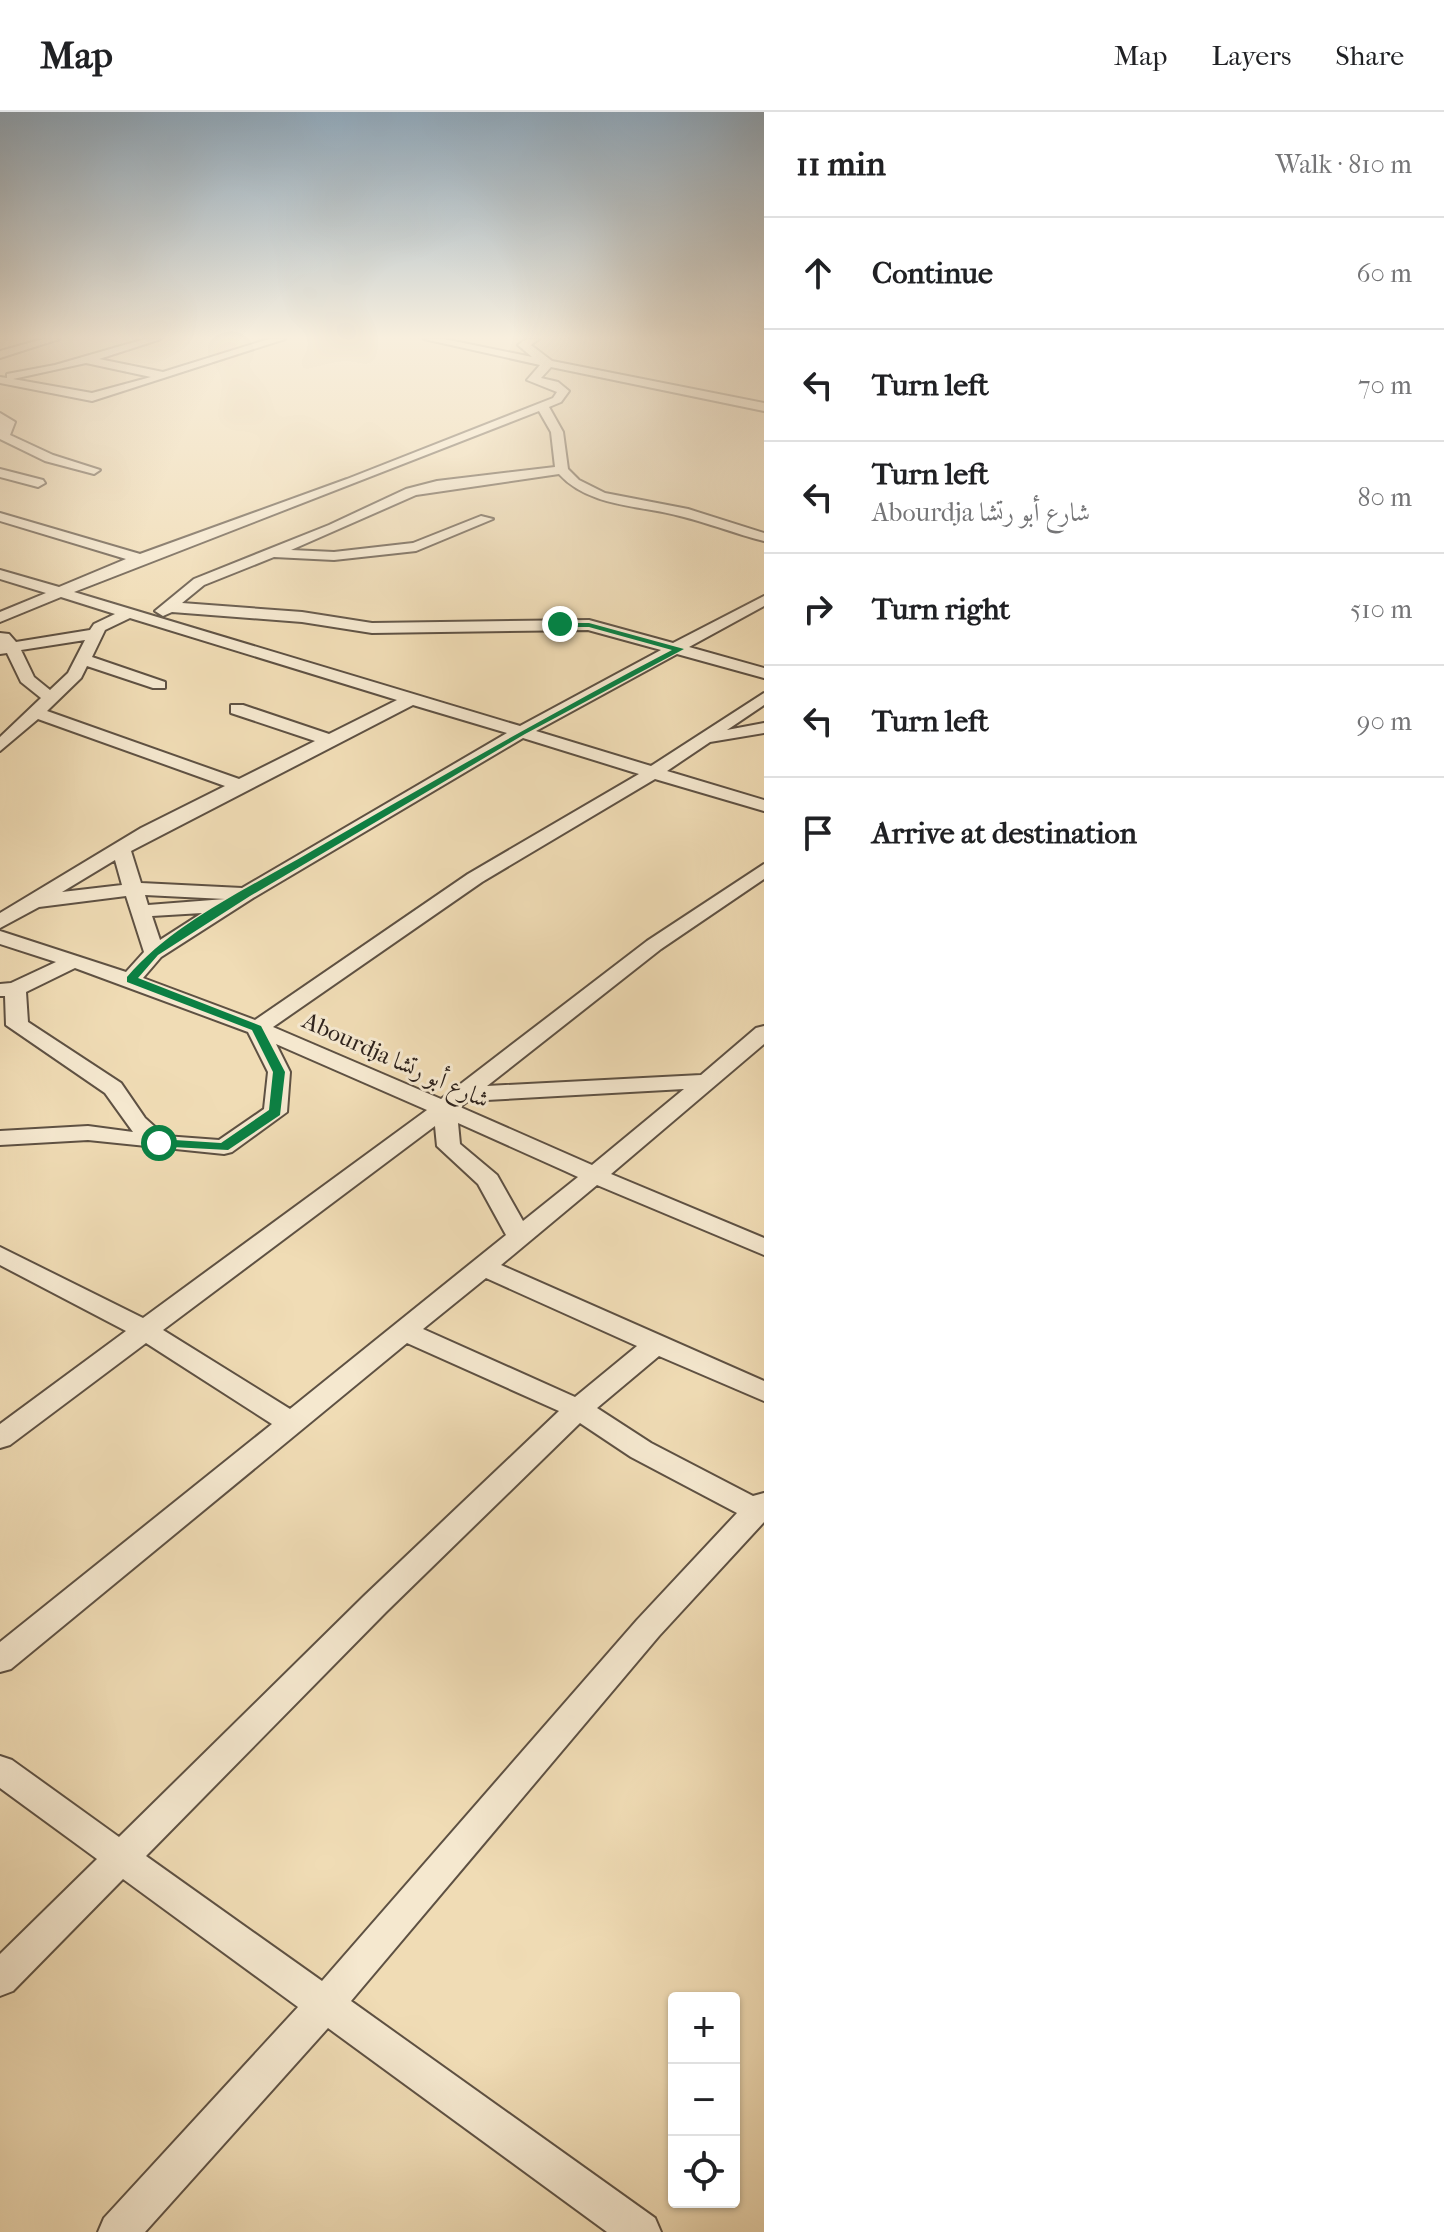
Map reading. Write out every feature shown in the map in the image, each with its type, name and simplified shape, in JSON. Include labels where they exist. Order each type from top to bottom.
[{"type":"street","points":[[6,438],[22,448],[94,470]]},
{"type":"street","points":[[0,617],[140,559],[352,482],[462,438]]},
{"type":"street","points":[[558,438],[562,470],[574,483],[601,496],[683,512],[764,537]]},
{"type":"street","points":[[171,607],[199,582],[411,492],[437,485],[562,470]]},
{"type":"street","points":[[0,473],[38,483]]},
{"type":"street","points":[[0,517],[140,559]]},
{"type":"street","points":[[271,553],[334,556],[416,547],[486,519]]},
{"type":"street","points":[[0,574],[764,806]]},
{"type":"street","points":[[131,979],[154,953],[246,894],[522,732],[764,600]]},
{"type":"street","points":[[0,746],[75,675],[92,634],[104,623],[171,607],[302,617],[372,628],[589,625],[764,673]]},
{"type":"street","points":[[0,633],[25,679],[35,691],[52,697]]},
{"type":"street","points":[[6,648],[92,634]]},
{"type":"street","points":[[82,659],[159,685]]},
{"type":"street","points":[[0,922],[239,785],[414,698]]},
{"type":"street","points":[[0,1138],[88,1133],[159,1143],[224,1147],[275,1112],[279,1072],[257,1028],[475,878],[704,741],[764,698]]},
{"type":"street","points":[[237,709],[329,740]]},
{"type":"street","points":[[0,714],[29,717],[239,785]]},
{"type":"street","points":[[704,741],[764,728]]},
{"type":"street","points":[[728,736],[764,742]]},
{"type":"street","points":[[121,850],[154,953]]},
{"type":"street","points":[[0,1438],[453,1101],[654,945],[764,870]]},
{"type":"street","points":[[36,901],[134,889],[246,894]]},
{"type":"street","points":[[141,911],[228,906]]},
{"type":"street","name":"Abourdja شارع أبو رتشا","points":[[0,937],[131,979],[453,1101],[595,1178],[760,1240]]},
{"type":"street","points":[[74,961],[7,990],[17,1025],[84,1066],[113,1088],[136,1123],[159,1143]]},
{"type":"street","points":[[0,1660],[289,1422],[595,1178],[764,1033]]},
{"type":"street","points":[[453,1101],[708,1081]]},
{"type":"street","points":[[453,1101],[449,1146],[488,1180],[520,1238]]},
{"type":"street","points":[[0,1255],[143,1329],[289,1422]]},
{"type":"street","points":[[484,1267],[764,1392]]},
{"type":"street","points":[[118,2232],[325,2004],[648,1628],[761,1507],[641,1450],[578,1409],[404,1331]]},
{"type":"street","points":[[0,1979],[121,1856],[578,1409],[656,1344]]},
{"type":"street","points":[[0,1770],[641,2232]]},
{"type":"route","points":[[159,1143],[224,1147],[275,1112],[279,1072],[257,1028],[131,979],[154,953],[246,894],[522,732],[679,649],[589,625],[560,624]]}]
